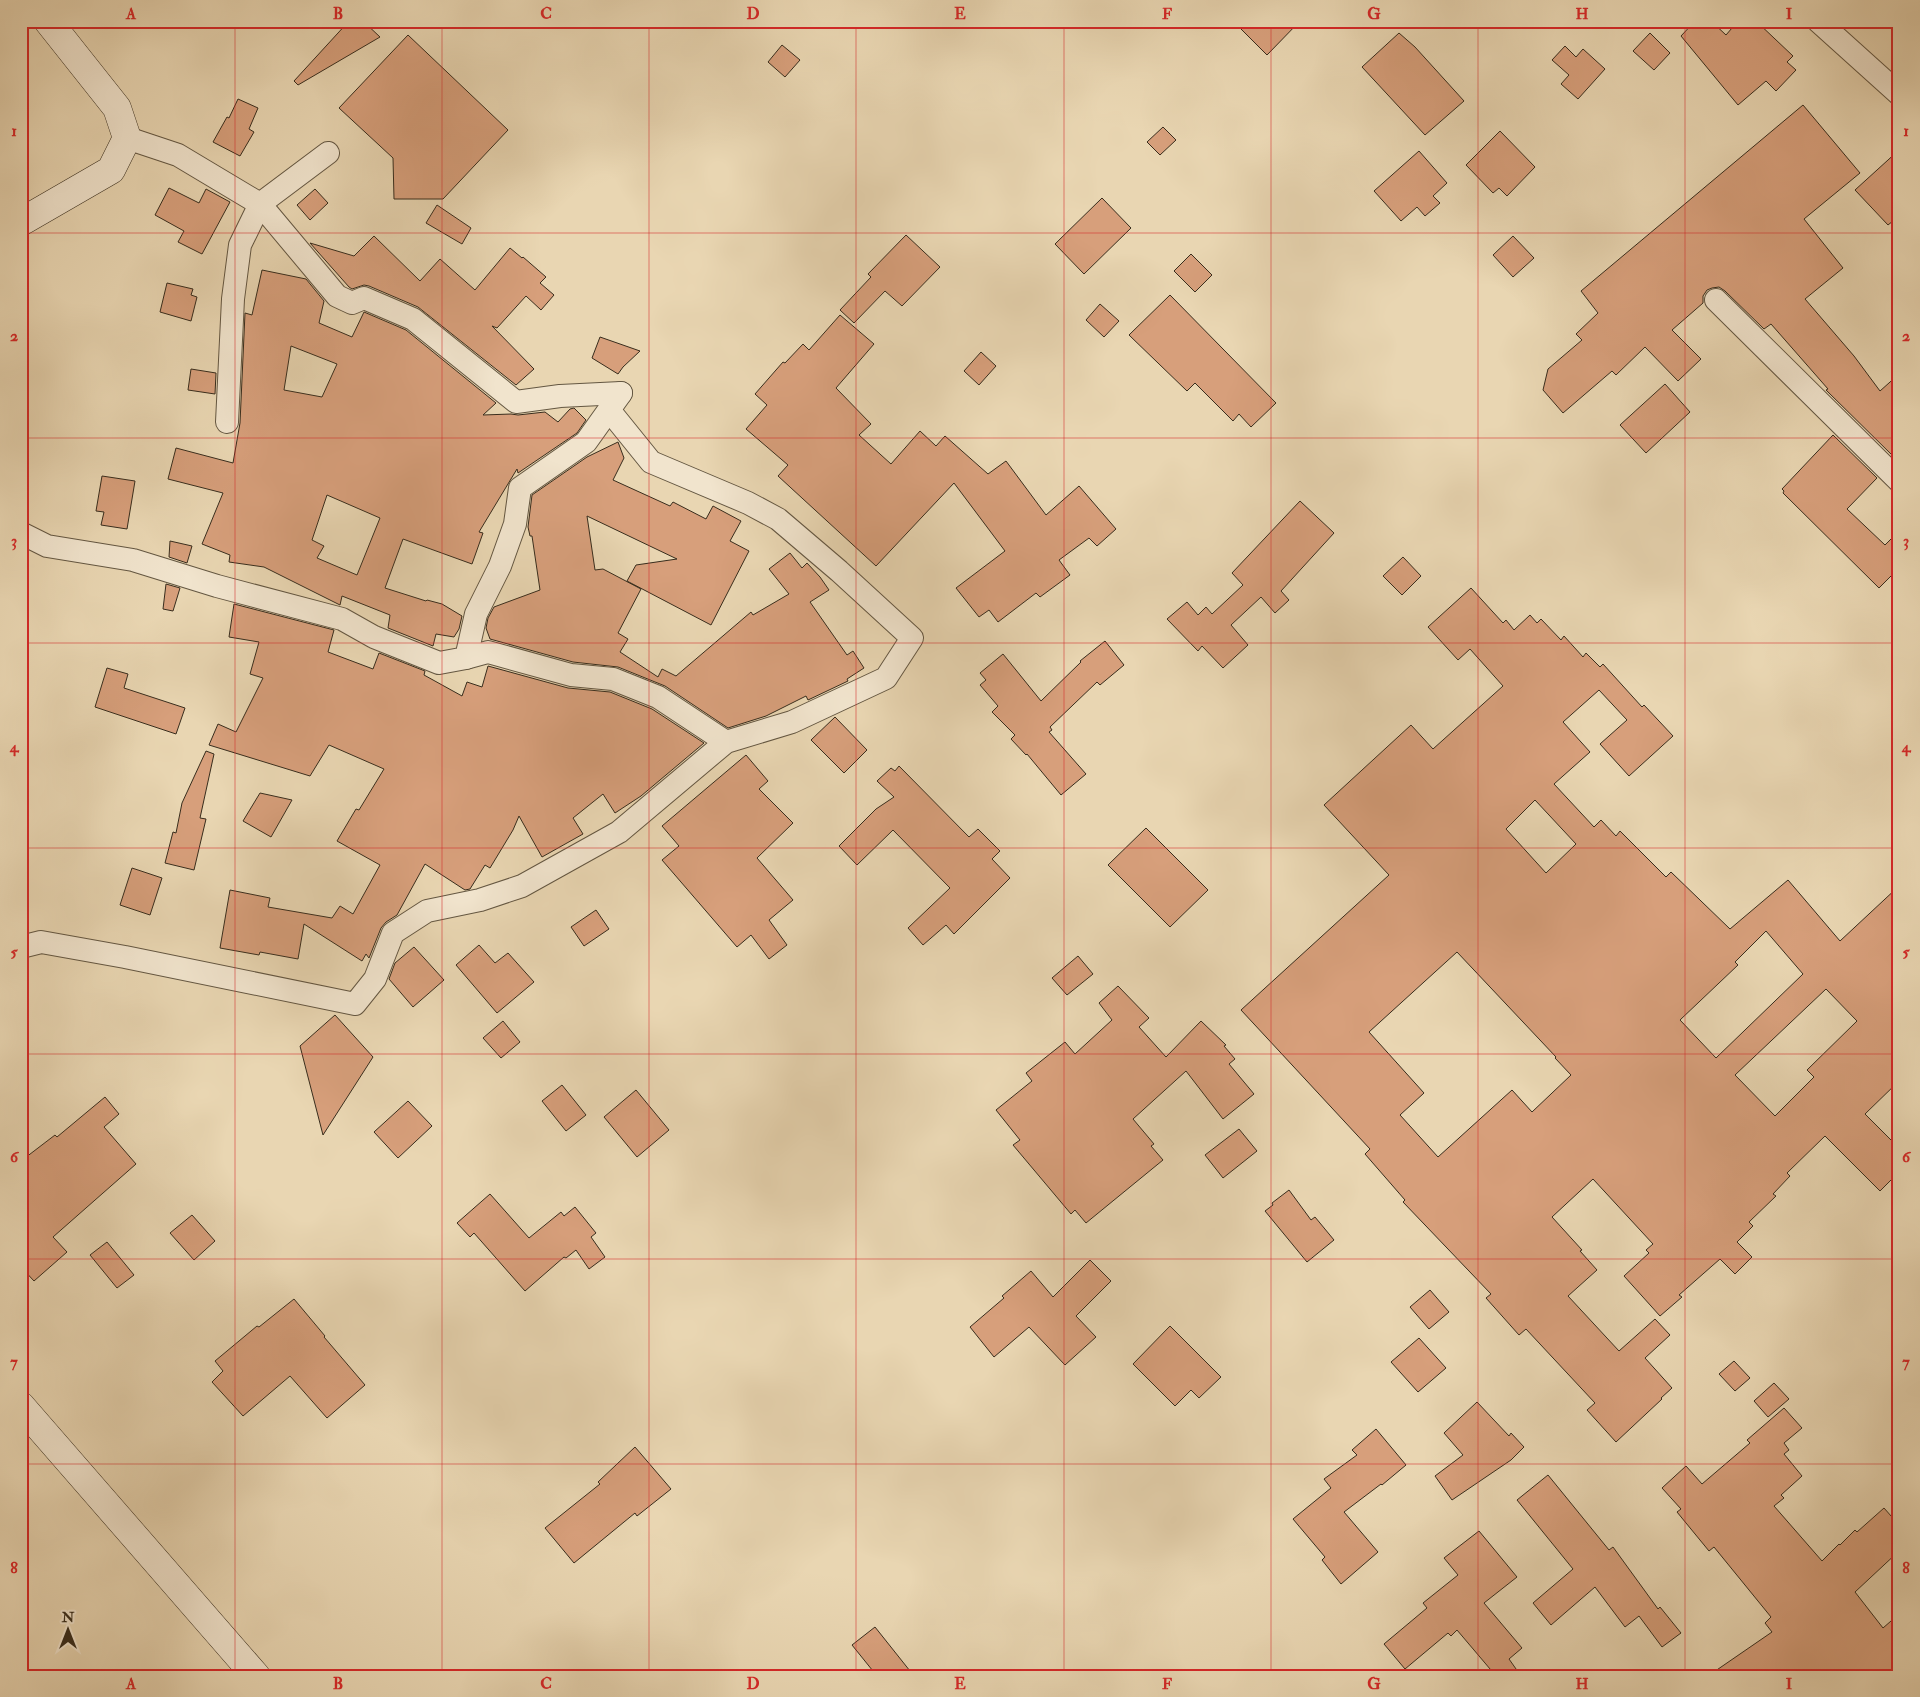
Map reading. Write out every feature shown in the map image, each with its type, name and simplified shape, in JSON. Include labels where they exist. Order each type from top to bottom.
[{"type":"street","points":[[21,222],[111,170],[127,138],[117,108],[48,21]]},
{"type":"street","points":[[1818,21],[1899,94]]},
{"type":"street","points":[[127,138],[178,155],[260,204],[337,296],[352,303],[364,298],[413,319],[516,402],[560,396],[621,393],[586,442],[520,488],[515,524],[500,566],[476,614],[466,658]]},
{"type":"street","points":[[227,422],[233,299],[240,245],[260,204],[328,153]]},
{"type":"street","points":[[1716,300],[1899,481]]},
{"type":"street","points":[[21,947],[41,942],[125,957],[355,1004],[375,979],[393,933],[427,911],[480,900],[522,886],[619,832],[726,742],[792,722],[886,678],[912,638],[839,571],[778,520],[748,503],[651,462],[609,410]]},
{"type":"street","points":[[21,533],[47,546],[133,560],[217,586],[342,619],[374,637],[439,663],[488,652],[571,676],[613,679],[658,697],[726,742]]},
{"type":"street","points":[[21,1406],[256,1676]]},
{"type":"building","points":[[349,21],[363,21],[380,37],[298,85],[294,81]]},
{"type":"building","points":[[1233,21],[1300,21],[1267,55]]},
{"type":"building","points":[[1695,21],[1711,21],[1726,35],[1738,21],[1756,21],[1793,56],[1787,62],[1796,70],[1776,91],[1766,81],[1738,105],[1681,36]]},
{"type":"building","points":[[1399,33],[1415,47],[1464,101],[1425,135],[1362,67]]},
{"type":"building","points":[[1650,33],[1670,53],[1654,70],[1633,51]]},
{"type":"building","points":[[408,35],[508,130],[443,199],[394,199],[393,158],[339,108]]},
{"type":"building","points":[[782,45],[800,60],[785,77],[768,62]]},
{"type":"building","points":[[1565,46],[1576,57],[1583,49],[1605,69],[1578,99],[1561,84],[1569,75],[1552,60]]},
{"type":"building","points":[[238,99],[258,108],[249,129],[254,132],[240,156],[213,142],[227,117],[229,118]]},
{"type":"building","points":[[1803,105],[1860,173],[1804,219],[1843,268],[1805,299],[1854,356],[1880,391],[1899,374],[1899,456],[1896,459],[1826,390],[1828,389],[1771,324],[1764,329],[1719,287],[1707,290],[1703,296],[1703,303],[1672,330],[1701,359],[1678,381],[1645,347],[1616,375],[1612,371],[1563,413],[1543,390],[1548,369],[1582,340],[1576,334],[1598,313],[1581,291]]},
{"type":"building","points":[[1163,127],[1176,140],[1160,155],[1147,142]]},
{"type":"building","points":[[1500,131],[1535,167],[1507,196],[1499,188],[1493,193],[1466,165]]},
{"type":"building","points":[[1899,150],[1899,216],[1888,225],[1855,190]]},
{"type":"building","points":[[1419,151],[1447,183],[1433,196],[1440,203],[1425,216],[1417,207],[1401,221],[1374,191]]},
{"type":"building","points":[[169,188],[199,203],[206,189],[230,202],[202,254],[178,242],[184,231],[155,215]]},
{"type":"building","points":[[315,189],[328,203],[310,220],[297,205]]},
{"type":"building","points":[[1102,198],[1131,228],[1084,274],[1055,244]]},
{"type":"building","points":[[437,205],[471,228],[462,244],[426,223]]},
{"type":"building","points":[[906,235],[940,267],[902,306],[885,291],[854,323],[840,310],[871,277],[868,274]]},
{"type":"building","points":[[374,236],[420,281],[440,259],[475,290],[510,248],[523,257],[546,277],[540,283],[554,295],[541,310],[526,296],[497,328],[492,326],[534,369],[516,385],[418,307],[369,286],[364,285],[352,289],[349,287],[310,243],[354,256]]},
{"type":"building","points":[[1513,236],[1534,258],[1513,277],[1493,255]]},
{"type":"building","points":[[1191,254],[1212,275],[1195,292],[1174,271]]},
{"type":"building","points":[[262,270],[306,279],[324,301],[319,323],[352,337],[364,312],[406,330],[496,403],[483,415],[518,415],[545,412],[558,422],[570,409],[574,408],[586,420],[577,433],[518,473],[517,469],[479,532],[483,533],[472,564],[403,539],[385,588],[442,604],[462,616],[459,629],[454,637],[436,634],[433,646],[388,628],[390,615],[342,596],[340,605],[264,567],[229,562],[230,555],[202,544],[223,493],[168,479],[176,448],[233,463],[240,423],[245,313],[252,315]],"holes":[[[291,346],[337,364],[322,397],[284,390]],[[327,495],[380,518],[357,575],[317,558],[324,546],[312,540]]]},
{"type":"building","points":[[167,283],[193,289],[191,295],[197,297],[191,321],[160,312]]},
{"type":"building","points":[[1170,295],[1276,403],[1251,427],[1239,414],[1233,421],[1195,383],[1187,391],[1129,335]]},
{"type":"building","points":[[1100,304],[1119,321],[1104,337],[1086,320]]},
{"type":"building","points":[[840,315],[874,344],[836,388],[871,424],[859,435],[891,464],[920,431],[936,446],[945,436],[988,474],[1006,461],[1046,515],[1079,486],[1116,529],[1097,546],[1089,538],[1059,560],[1070,575],[1040,597],[1036,593],[998,622],[989,610],[979,617],[956,588],[1005,551],[954,483],[876,566],[778,476],[788,465],[746,429],[767,405],[755,394],[783,362],[785,363],[803,344],[809,350]]},
{"type":"building","points":[[600,337],[640,351],[618,374],[592,358]]},
{"type":"building","points":[[981,352],[996,366],[979,385],[964,371]]},
{"type":"building","points":[[191,369],[216,373],[215,394],[188,390]]},
{"type":"building","points":[[1665,384],[1690,412],[1646,453],[1620,425]]},
{"type":"building","points":[[1833,435],[1877,478],[1847,509],[1885,545],[1899,531],[1899,568],[1879,588],[1783,493],[1782,489]]},
{"type":"building","points":[[618,442],[624,458],[613,480],[670,506],[673,502],[706,519],[713,506],[741,521],[730,541],[749,551],[711,625],[627,581],[636,565],[677,559],[587,516],[595,570],[603,569],[641,589],[618,633],[628,639],[620,652],[658,677],[662,669],[676,676],[751,612],[753,615],[789,594],[769,569],[790,553],[802,568],[807,563],[829,590],[810,602],[847,655],[853,651],[864,668],[847,679],[848,681],[808,700],[806,696],[766,716],[728,728],[665,686],[618,667],[573,662],[490,639],[486,628],[488,618],[494,607],[540,590],[532,536],[530,536],[528,527],[532,495],[587,457]]},
{"type":"building","points":[[102,476],[135,481],[127,529],[101,525],[104,512],[96,511]]},
{"type":"building","points":[[1300,501],[1334,533],[1281,591],[1289,600],[1275,613],[1261,597],[1231,625],[1248,645],[1223,668],[1202,646],[1198,651],[1167,619],[1187,602],[1198,615],[1206,607],[1212,614],[1243,585],[1232,573]]},
{"type":"building","points":[[170,541],[192,546],[187,563],[169,557]]},
{"type":"building","points":[[1403,557],[1421,576],[1402,595],[1383,576]]},
{"type":"building","points":[[166,584],[180,588],[173,611],[163,609]]},
{"type":"building","points":[[1471,588],[1503,623],[1506,620],[1514,630],[1530,615],[1537,623],[1541,619],[1561,640],[1564,636],[1583,657],[1586,653],[1600,667],[1603,664],[1642,707],[1644,705],[1673,736],[1629,776],[1600,744],[1627,720],[1599,690],[1563,722],[1590,752],[1554,784],[1594,827],[1601,820],[1616,836],[1620,831],[1666,877],[1671,872],[1730,929],[1788,880],[1840,941],[1899,886],[1899,1081],[1865,1114],[1899,1148],[1899,1172],[1880,1191],[1825,1136],[1787,1173],[1790,1176],[1773,1194],[1776,1196],[1749,1222],[1753,1226],[1737,1242],[1752,1257],[1735,1274],[1720,1259],[1679,1295],[1682,1297],[1660,1316],[1624,1276],[1649,1253],[1646,1250],[1653,1244],[1593,1179],[1552,1217],[1582,1250],[1580,1251],[1597,1270],[1568,1296],[1619,1351],[1655,1319],[1670,1335],[1645,1358],[1672,1388],[1616,1442],[1587,1410],[1595,1403],[1526,1329],[1519,1335],[1486,1298],[1491,1294],[1403,1202],[1405,1200],[1365,1154],[1370,1149],[1241,1010],[1389,875],[1324,805],[1411,725],[1433,749],[1503,686],[1470,649],[1458,660],[1428,627]],"holes":[[[1535,800],[1576,844],[1546,873],[1506,829]],[[1766,931],[1803,974],[1716,1058],[1680,1020],[1738,965],[1735,962]],[[1457,952],[1571,1075],[1532,1112],[1512,1090],[1438,1157],[1400,1115],[1424,1093],[1369,1032]],[[1826,989],[1857,1021],[1807,1070],[1814,1077],[1775,1116],[1735,1075]]]},
{"type":"building","points":[[234,604],[334,630],[328,652],[373,669],[379,653],[425,671],[424,675],[462,696],[467,682],[482,687],[488,666],[568,688],[610,692],[652,709],[704,743],[641,796],[615,813],[603,794],[573,818],[583,834],[542,857],[519,816],[513,830],[490,868],[485,865],[470,889],[465,890],[425,864],[397,915],[386,922],[381,928],[369,958],[366,954],[362,961],[304,924],[298,959],[260,952],[259,955],[220,948],[230,890],[270,898],[268,907],[332,918],[340,906],[353,914],[380,865],[337,841],[356,809],[359,810],[384,769],[329,745],[310,776],[209,745],[218,724],[236,732],[263,678],[250,674],[259,642],[229,637]]},
{"type":"building","points":[[1105,641],[1124,665],[1100,685],[1097,682],[1050,727],[1052,730],[1049,732],[1086,774],[1061,795],[1027,754],[1011,739],[1015,735],[992,712],[998,706],[980,685],[986,680],[980,673],[1003,654],[1041,701],[1080,661]]},
{"type":"building","points":[[107,668],[128,674],[124,688],[185,708],[176,734],[95,707]]},
{"type":"building","points":[[835,717],[867,750],[844,773],[811,740]]},
{"type":"building","points":[[206,751],[214,754],[200,818],[206,819],[194,870],[165,863],[173,832],[176,833],[182,803]]},
{"type":"building","points":[[746,755],[768,781],[759,789],[793,823],[757,858],[793,900],[769,920],[787,945],[769,959],[751,935],[737,947],[662,860],[679,846],[662,826]]},
{"type":"building","points":[[899,766],[969,837],[978,829],[1000,851],[992,859],[1010,878],[954,934],[946,925],[923,945],[908,928],[950,888],[893,830],[857,865],[839,846],[876,809],[894,797],[877,781],[891,768],[895,771]]},
{"type":"building","points":[[260,793],[292,800],[271,837],[243,821]]},
{"type":"building","points":[[1146,828],[1208,890],[1170,927],[1108,865]]},
{"type":"building","points":[[132,868],[162,878],[150,915],[120,905]]},
{"type":"building","points":[[596,910],[609,929],[584,946],[571,927]]},
{"type":"building","points":[[479,945],[495,963],[508,953],[534,982],[497,1013],[456,965]]},
{"type":"building","points":[[414,947],[444,980],[413,1007],[389,979],[395,963]]},
{"type":"building","points":[[1078,956],[1093,974],[1067,995],[1052,978]]},
{"type":"building","points":[[1118,986],[1149,1018],[1139,1027],[1166,1057],[1201,1021],[1226,1045],[1224,1046],[1235,1059],[1229,1064],[1254,1094],[1223,1119],[1186,1071],[1133,1119],[1154,1144],[1151,1146],[1163,1160],[1086,1223],[1075,1210],[1071,1214],[1013,1145],[1020,1140],[996,1110],[1032,1081],[1026,1073],[1065,1042],[1075,1054],[1112,1020],[1099,1003]]},
{"type":"building","points":[[335,1015],[373,1057],[323,1135],[300,1046]]},
{"type":"building","points":[[503,1021],[520,1042],[501,1058],[483,1038]]},
{"type":"building","points":[[562,1085],[586,1115],[566,1131],[542,1101]]},
{"type":"building","points":[[636,1090],[669,1130],[637,1157],[604,1117]]},
{"type":"building","points":[[105,1097],[119,1114],[104,1127],[136,1164],[53,1237],[67,1252],[34,1281],[21,1267],[21,1161],[55,1135],[57,1137]]},
{"type":"building","points":[[408,1101],[432,1126],[398,1158],[374,1132]]},
{"type":"building","points":[[1239,1129],[1257,1151],[1223,1178],[1205,1155]]},
{"type":"building","points":[[1289,1190],[1311,1220],[1315,1217],[1334,1240],[1307,1262],[1265,1211]]},
{"type":"building","points":[[490,1194],[529,1238],[561,1212],[564,1216],[575,1207],[596,1233],[591,1237],[605,1257],[589,1269],[576,1250],[566,1258],[564,1257],[525,1291],[474,1233],[470,1237],[457,1223]]},
{"type":"building","points":[[192,1215],[215,1241],[194,1260],[170,1233]]},
{"type":"building","points":[[107,1242],[134,1275],[117,1288],[90,1255]]},
{"type":"building","points":[[1090,1260],[1111,1281],[1076,1316],[1096,1337],[1065,1365],[1029,1327],[994,1357],[970,1327],[1004,1298],[1002,1296],[1031,1271],[1053,1297]]},
{"type":"building","points":[[1430,1290],[1449,1312],[1429,1329],[1410,1307]]},
{"type":"building","points":[[294,1299],[365,1385],[327,1418],[290,1376],[243,1416],[212,1382],[223,1371],[215,1361],[257,1326],[259,1327]]},
{"type":"building","points":[[1170,1326],[1221,1377],[1199,1398],[1191,1390],[1175,1406],[1133,1364]]},
{"type":"building","points":[[1419,1338],[1446,1368],[1418,1392],[1391,1362]]},
{"type":"building","points":[[1734,1361],[1750,1378],[1735,1391],[1719,1374]]},
{"type":"building","points":[[1774,1383],[1789,1399],[1768,1417],[1754,1401]]},
{"type":"building","points":[[1477,1402],[1509,1436],[1511,1433],[1524,1447],[1511,1460],[1452,1500],[1435,1476],[1463,1455],[1444,1433]]},
{"type":"building","points":[[1784,1408],[1802,1428],[1784,1443],[1789,1450],[1784,1454],[1802,1476],[1781,1495],[1784,1498],[1774,1506],[1822,1561],[1855,1530],[1857,1532],[1884,1508],[1899,1525],[1899,1551],[1855,1592],[1883,1628],[1899,1614],[1899,1676],[1708,1676],[1772,1632],[1765,1623],[1771,1617],[1714,1547],[1709,1551],[1677,1512],[1681,1509],[1662,1488],[1686,1466],[1702,1484],[1750,1443],[1747,1440]]},
{"type":"building","points":[[1376,1429],[1406,1465],[1344,1512],[1378,1552],[1341,1584],[1322,1560],[1325,1557],[1293,1519],[1331,1488],[1324,1479],[1357,1455],[1352,1450]]},
{"type":"building","points":[[635,1447],[671,1489],[637,1516],[635,1513],[574,1563],[545,1528],[600,1484],[598,1482]]},
{"type":"building","points":[[1548,1475],[1609,1550],[1613,1547],[1658,1609],[1660,1607],[1681,1633],[1662,1647],[1639,1616],[1625,1627],[1595,1587],[1551,1625],[1533,1603],[1573,1569],[1517,1500]]},
{"type":"building","points":[[1479,1531],[1517,1577],[1484,1603],[1522,1648],[1509,1659],[1521,1676],[1496,1676],[1457,1630],[1451,1636],[1448,1633],[1405,1669],[1384,1644],[1427,1608],[1423,1603],[1458,1575],[1444,1558]]},
{"type":"building","points":[[875,1627],[914,1676],[877,1676],[852,1645]]}]
